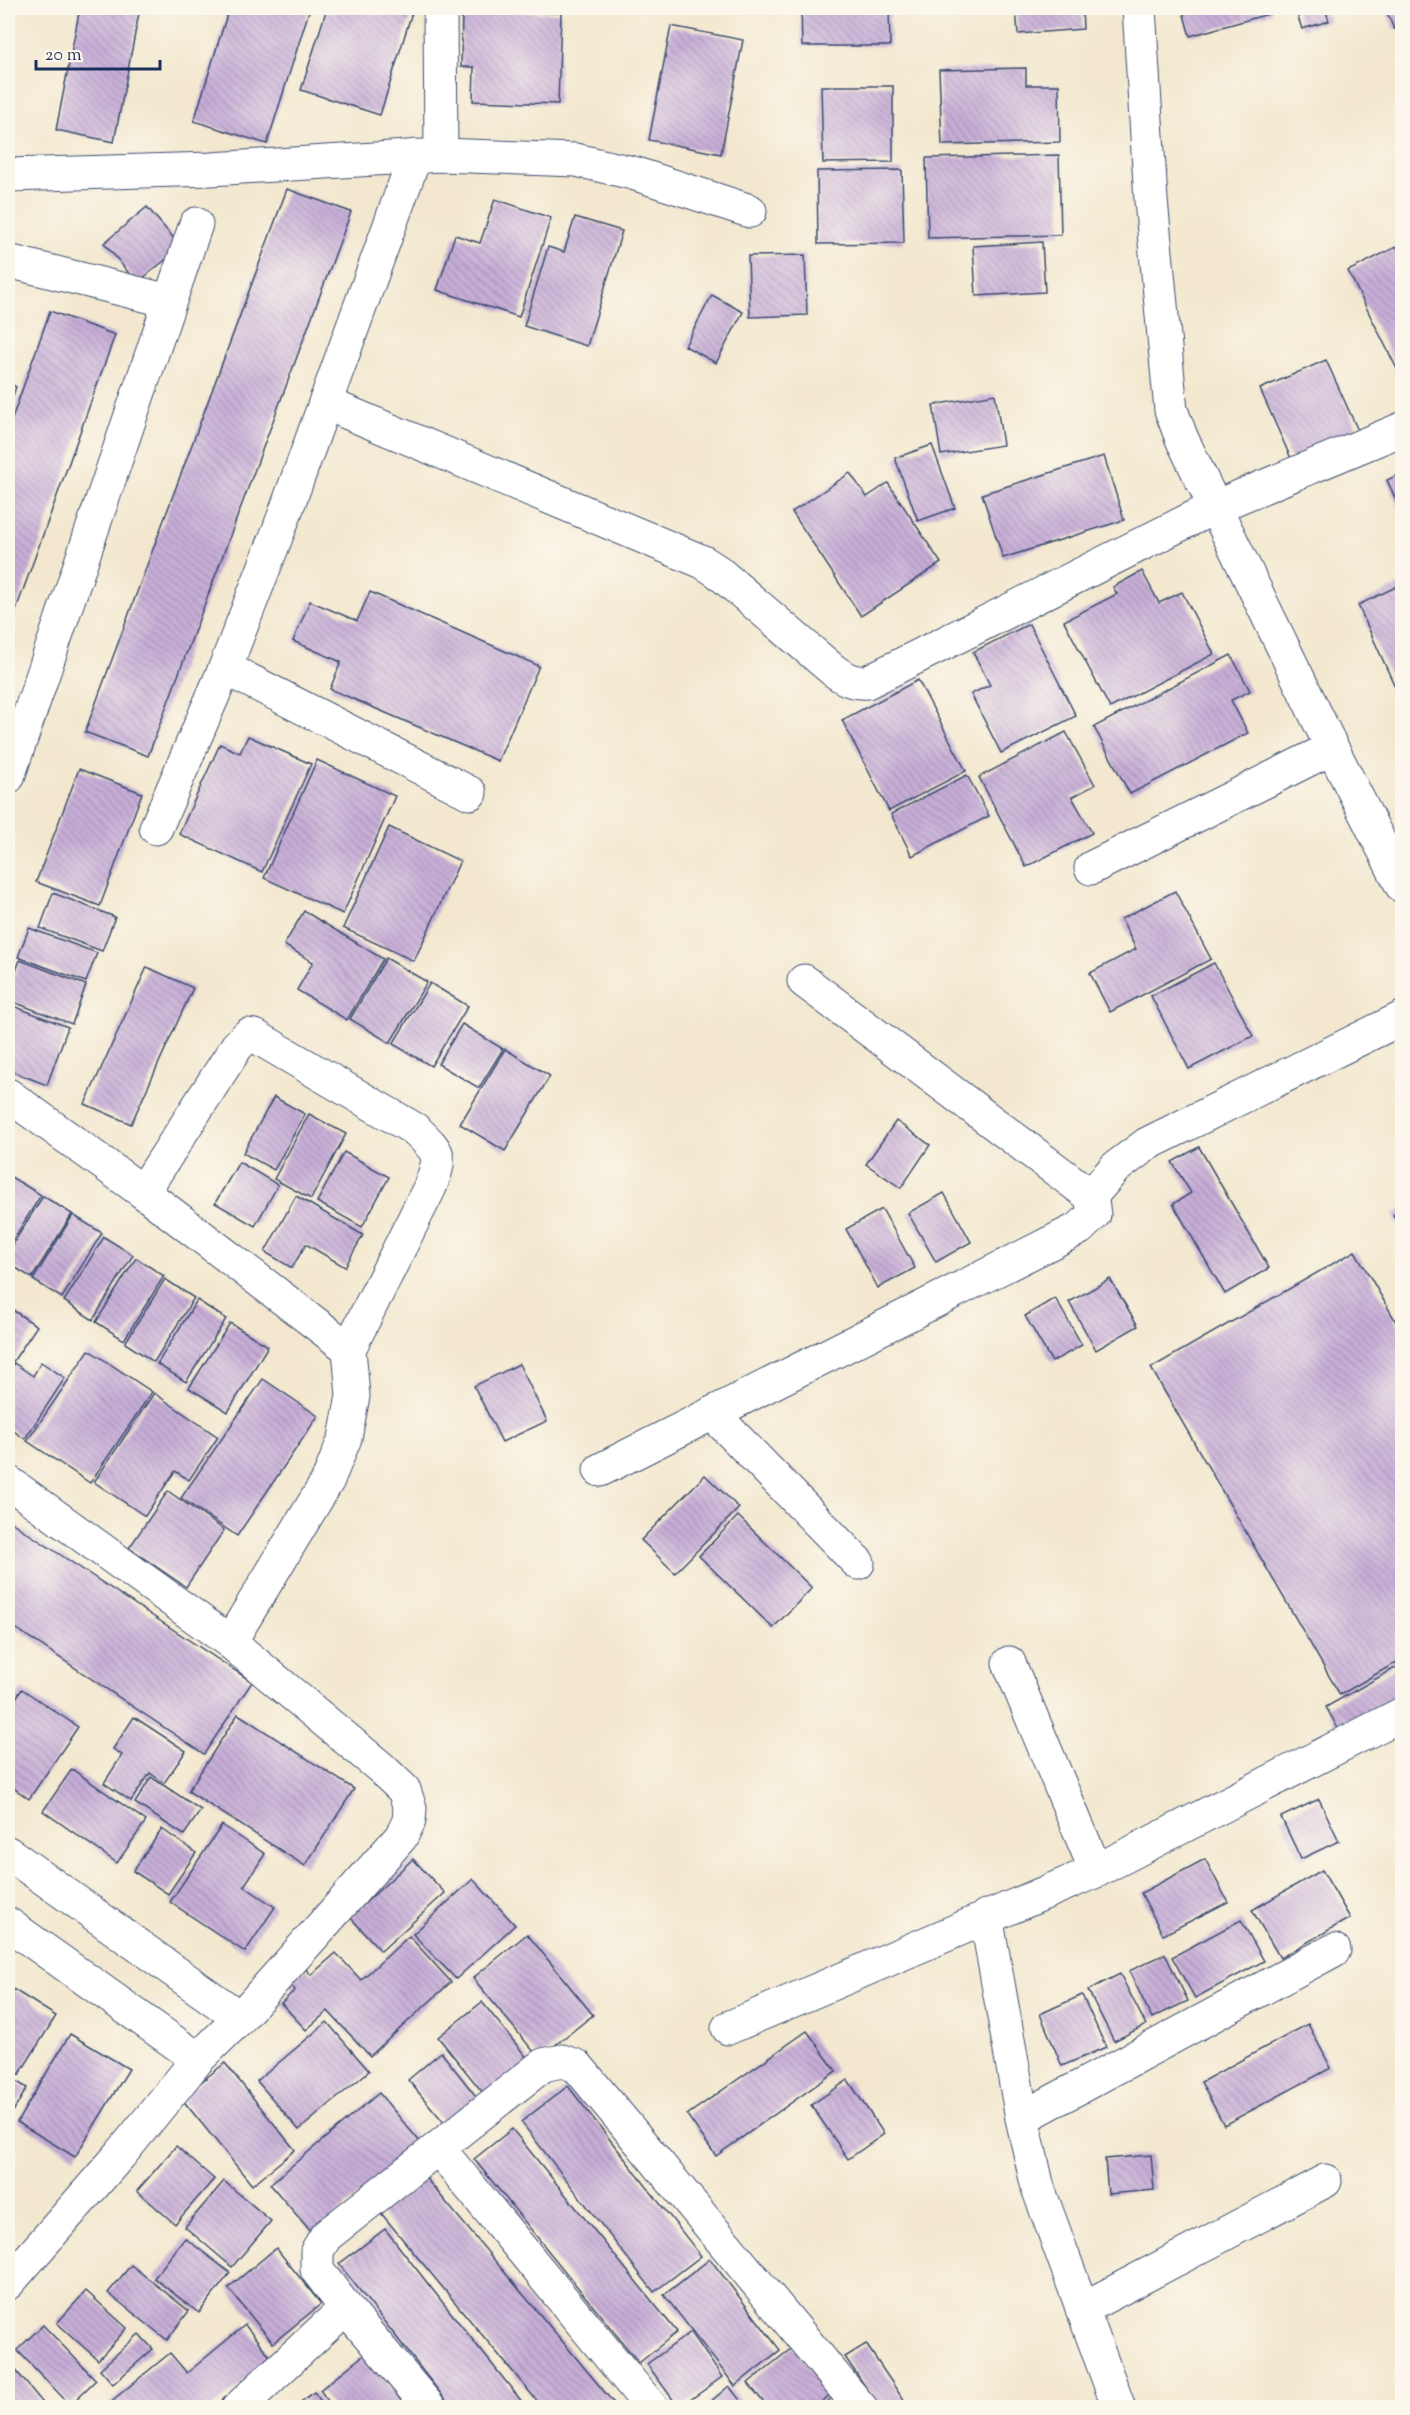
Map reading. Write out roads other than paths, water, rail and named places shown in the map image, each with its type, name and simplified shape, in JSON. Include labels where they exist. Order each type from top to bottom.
[{"type":"street","points":[[156,828],[225,668],[325,403],[428,156],[440,8]]},
{"type":"street","points":[[1139,8],[1151,200],[1171,410],[1182,439],[1332,748],[1402,886]]},
{"type":"street","points":[[8,175],[211,169],[428,156],[576,160],[633,173],[750,211]]},
{"type":"street","points":[[8,777],[196,224]]},
{"type":"street","points":[[8,261],[169,301]]},
{"type":"street","points":[[325,403],[703,562],[717,570],[833,670],[846,680],[856,683],[867,682],[1215,507],[1402,429]]},
{"type":"street","points":[[225,668],[470,793]]},
{"type":"street","points":[[1091,868],[1332,748]]},
{"type":"street","points":[[600,1470],[1080,1228],[1094,1214],[1090,1196],[804,981]]},
{"type":"street","points":[[1090,1196],[1115,1168],[1148,1144],[1402,1018]]},
{"type":"street","points":[[143,1192],[237,1046],[248,1035],[255,1036],[416,1130],[434,1147],[439,1162],[430,1187],[349,1349],[353,1395],[345,1438],[328,1480],[230,1642]]},
{"type":"street","points":[[8,1095],[143,1192],[349,1349]]},
{"type":"street","points":[[712,1413],[858,1563]]},
{"type":"street","points":[[8,1482],[230,1642],[380,1767],[404,1790],[410,1808],[409,1821],[400,1837],[240,2018],[198,2059],[120,2155],[8,2283]]},
{"type":"street","points":[[1009,1663],[1096,1871]]},
{"type":"street","points":[[728,2028],[1096,1871],[1402,1714]]},
{"type":"street","points":[[8,1853],[240,2018]]},
{"type":"street","points":[[986,1916],[1022,2118],[1038,2188],[1119,2408]]},
{"type":"street","points":[[8,1924],[198,2059]]},
{"type":"street","points":[[1022,2118],[1334,1950]]},
{"type":"street","points":[[430,2408],[317,2270],[317,2251],[327,2236],[543,2065],[562,2061],[577,2066],[861,2408]]},
{"type":"street","points":[[439,2149],[652,2408]]},
{"type":"street","points":[[1082,2309],[1325,2181]]},
{"type":"street","points":[[238,2408],[346,2308]]}]
